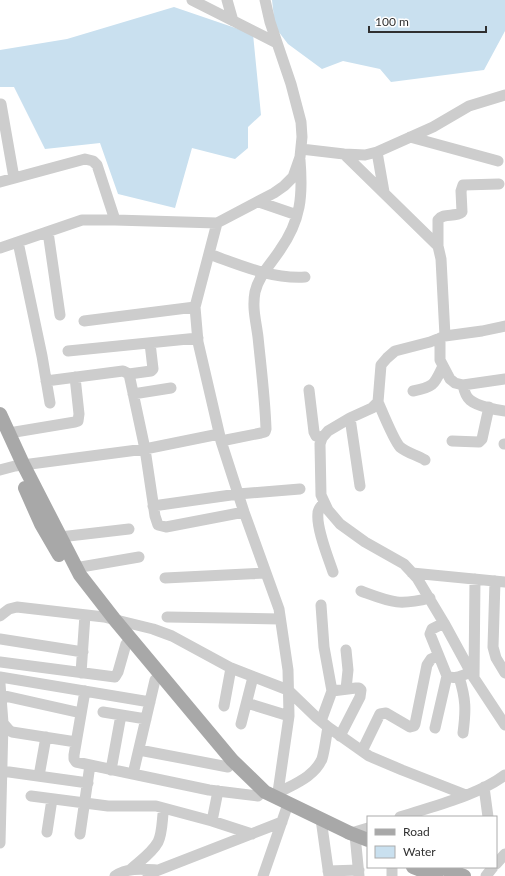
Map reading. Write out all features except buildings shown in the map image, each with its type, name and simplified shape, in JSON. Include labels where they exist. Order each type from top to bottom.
[{"type":"main road","points":[[0,414],[4,435],[19,465],[60,537],[75,568],[126,644],[210,747],[258,796],[357,839]]},
{"type":"main road","points":[[19,465],[41,524],[68,572],[232,760],[265,792],[282,806]]},
{"type":"main road","points":[[415,868],[436,876]]},
{"type":"main road","points":[[443,868],[464,876]]},
{"type":"street","points":[[192,0],[277,44]]},
{"type":"street","points":[[227,0],[233,21]]},
{"type":"street","points":[[0,470],[19,465],[145,450],[265,432],[266,429],[258,335],[253,311],[255,292],[263,273],[288,238],[298,215],[301,203],[302,137],[301,122],[291,84],[277,44],[265,0]]},
{"type":"street","points":[[301,153],[365,155],[377,152],[433,127],[469,106],[505,95]]},
{"type":"street","points":[[1,104],[14,178]]},
{"type":"street","points":[[410,137],[498,161]]},
{"type":"street","points":[[377,152],[384,192]]},
{"type":"street","points":[[0,248],[82,220],[217,223],[259,202],[284,186],[293,176],[301,153]]},
{"type":"street","points":[[344,154],[438,246]]},
{"type":"street","points":[[0,182],[85,159],[93,161],[97,165],[115,220]]},
{"type":"street","points":[[499,184],[463,185],[461,191],[462,212],[457,215],[444,215],[438,220],[438,246],[441,259],[443,337],[440,360],[450,379],[455,383],[463,385],[505,379]]},
{"type":"street","points":[[259,202],[298,215]]},
{"type":"street","points":[[217,223],[195,308],[198,338],[220,438],[265,573],[279,609],[288,670],[289,716],[282,806],[263,876]]},
{"type":"street","points":[[48,232],[60,315]]},
{"type":"street","points":[[18,242],[42,356],[50,403]]},
{"type":"street","points":[[208,254],[263,273],[292,278],[305,277]]},
{"type":"street","points":[[84,321],[195,308]]},
{"type":"street","points":[[425,460],[406,451],[398,445],[378,402],[381,365],[395,351],[443,337],[505,326]]},
{"type":"street","points":[[68,351],[198,338]]},
{"type":"street","points":[[46,381],[123,371],[129,374],[151,371],[153,369],[150,343]]},
{"type":"street","points":[[413,391],[427,388],[435,383],[443,366]]},
{"type":"street","points":[[129,374],[145,450],[153,506],[158,524],[166,527],[244,512]]},
{"type":"street","points":[[4,435],[78,421],[79,414],[75,377]]},
{"type":"street","points":[[463,385],[470,400],[505,411]]},
{"type":"street","points":[[133,394],[171,388]]},
{"type":"street","points":[[309,390],[314,432],[316,436],[322,438]]},
{"type":"street","points":[[378,402],[372,408],[350,418],[328,432],[322,438],[320,444],[321,488],[324,502],[328,510],[340,524],[364,542],[404,564],[417,578],[430,598],[473,675],[505,725]]},
{"type":"street","points":[[452,441],[479,442],[482,439],[489,407]]},
{"type":"street","points":[[350,418],[360,486]]},
{"type":"street","points":[[153,506],[238,494],[300,489]]},
{"type":"street","points":[[324,502],[319,508],[318,522],[333,572]]},
{"type":"street","points":[[60,537],[129,529]]},
{"type":"street","points":[[75,568],[139,557]]},
{"type":"street","points":[[166,578],[265,573]]},
{"type":"street","points":[[412,573],[500,582],[493,647],[496,658],[505,673]]},
{"type":"street","points":[[473,675],[474,579]]},
{"type":"street","points":[[361,591],[391,602],[414,602],[430,598]]},
{"type":"street","points":[[148,876],[158,870],[252,834],[282,806],[317,768],[322,758],[324,724],[332,691],[324,647],[321,605]]},
{"type":"street","points":[[1,614],[9,608],[17,607],[85,615],[153,629],[172,636],[231,668],[288,690],[324,724],[369,756],[466,795]]},
{"type":"street","points":[[81,673],[85,615]]},
{"type":"street","points":[[167,617],[280,619]]},
{"type":"street","points":[[435,728],[447,676],[431,638],[430,631],[444,623]]},
{"type":"street","points":[[0,639],[83,652]]},
{"type":"street","points":[[0,662],[115,677],[118,672],[126,644]]},
{"type":"street","points":[[346,650],[348,670],[346,689]]},
{"type":"street","points":[[362,751],[380,714],[382,713],[386,713],[410,727],[416,724],[427,665],[432,659],[438,656]]},
{"type":"street","points":[[224,706],[231,668]]},
{"type":"street","points":[[447,676],[450,678],[473,675]]},
{"type":"street","points":[[0,677],[150,702]]},
{"type":"street","points":[[241,724],[253,677]]},
{"type":"street","points":[[459,677],[466,702],[463,733]]},
{"type":"street","points":[[134,774],[155,680]]},
{"type":"street","points":[[332,691],[359,688],[361,693],[340,736]]},
{"type":"street","points":[[0,841],[2,771],[1,735],[3,723],[0,689],[81,712]]},
{"type":"street","points":[[85,691],[76,742],[74,759],[76,762],[218,791],[258,796]]},
{"type":"street","points":[[247,703],[289,716]]},
{"type":"street","points":[[103,712],[146,719]]},
{"type":"street","points":[[111,770],[121,715]]},
{"type":"street","points":[[3,723],[12,732],[76,742]]},
{"type":"street","points":[[39,776],[46,737]]},
{"type":"street","points":[[139,750],[228,767]]},
{"type":"street","points":[[80,834],[90,765]]},
{"type":"street","points":[[2,771],[88,783]]},
{"type":"street","points":[[403,816],[484,788],[495,783],[505,775]]},
{"type":"street","points":[[484,788],[488,816]]},
{"type":"street","points":[[212,821],[218,791]]},
{"type":"street","points":[[31,796],[108,806],[156,806],[212,821],[252,834]]},
{"type":"street","points":[[47,832],[52,799]]},
{"type":"street","points":[[131,869],[154,848],[158,842],[161,834],[163,814]]},
{"type":"street","points":[[321,824],[328,874],[359,873],[357,839],[367,829]]},
{"type":"street","points":[[497,863],[505,854]]},
{"type":"street","points":[[486,876],[493,868]]},
{"type":"street","points":[[115,876],[121,872],[131,869],[158,870]]},
{"type":"water","points":[[272,0],[505,0],[505,31],[484,70],[391,82],[380,69],[343,61],[322,69],[288,44],[275,27]]},
{"type":"water","points":[[174,7],[253,34],[261,115],[248,127],[248,148],[235,159],[192,148],[175,208],[118,194],[100,143],[45,149],[14,87],[0,87],[0,50],[67,39]]}]
